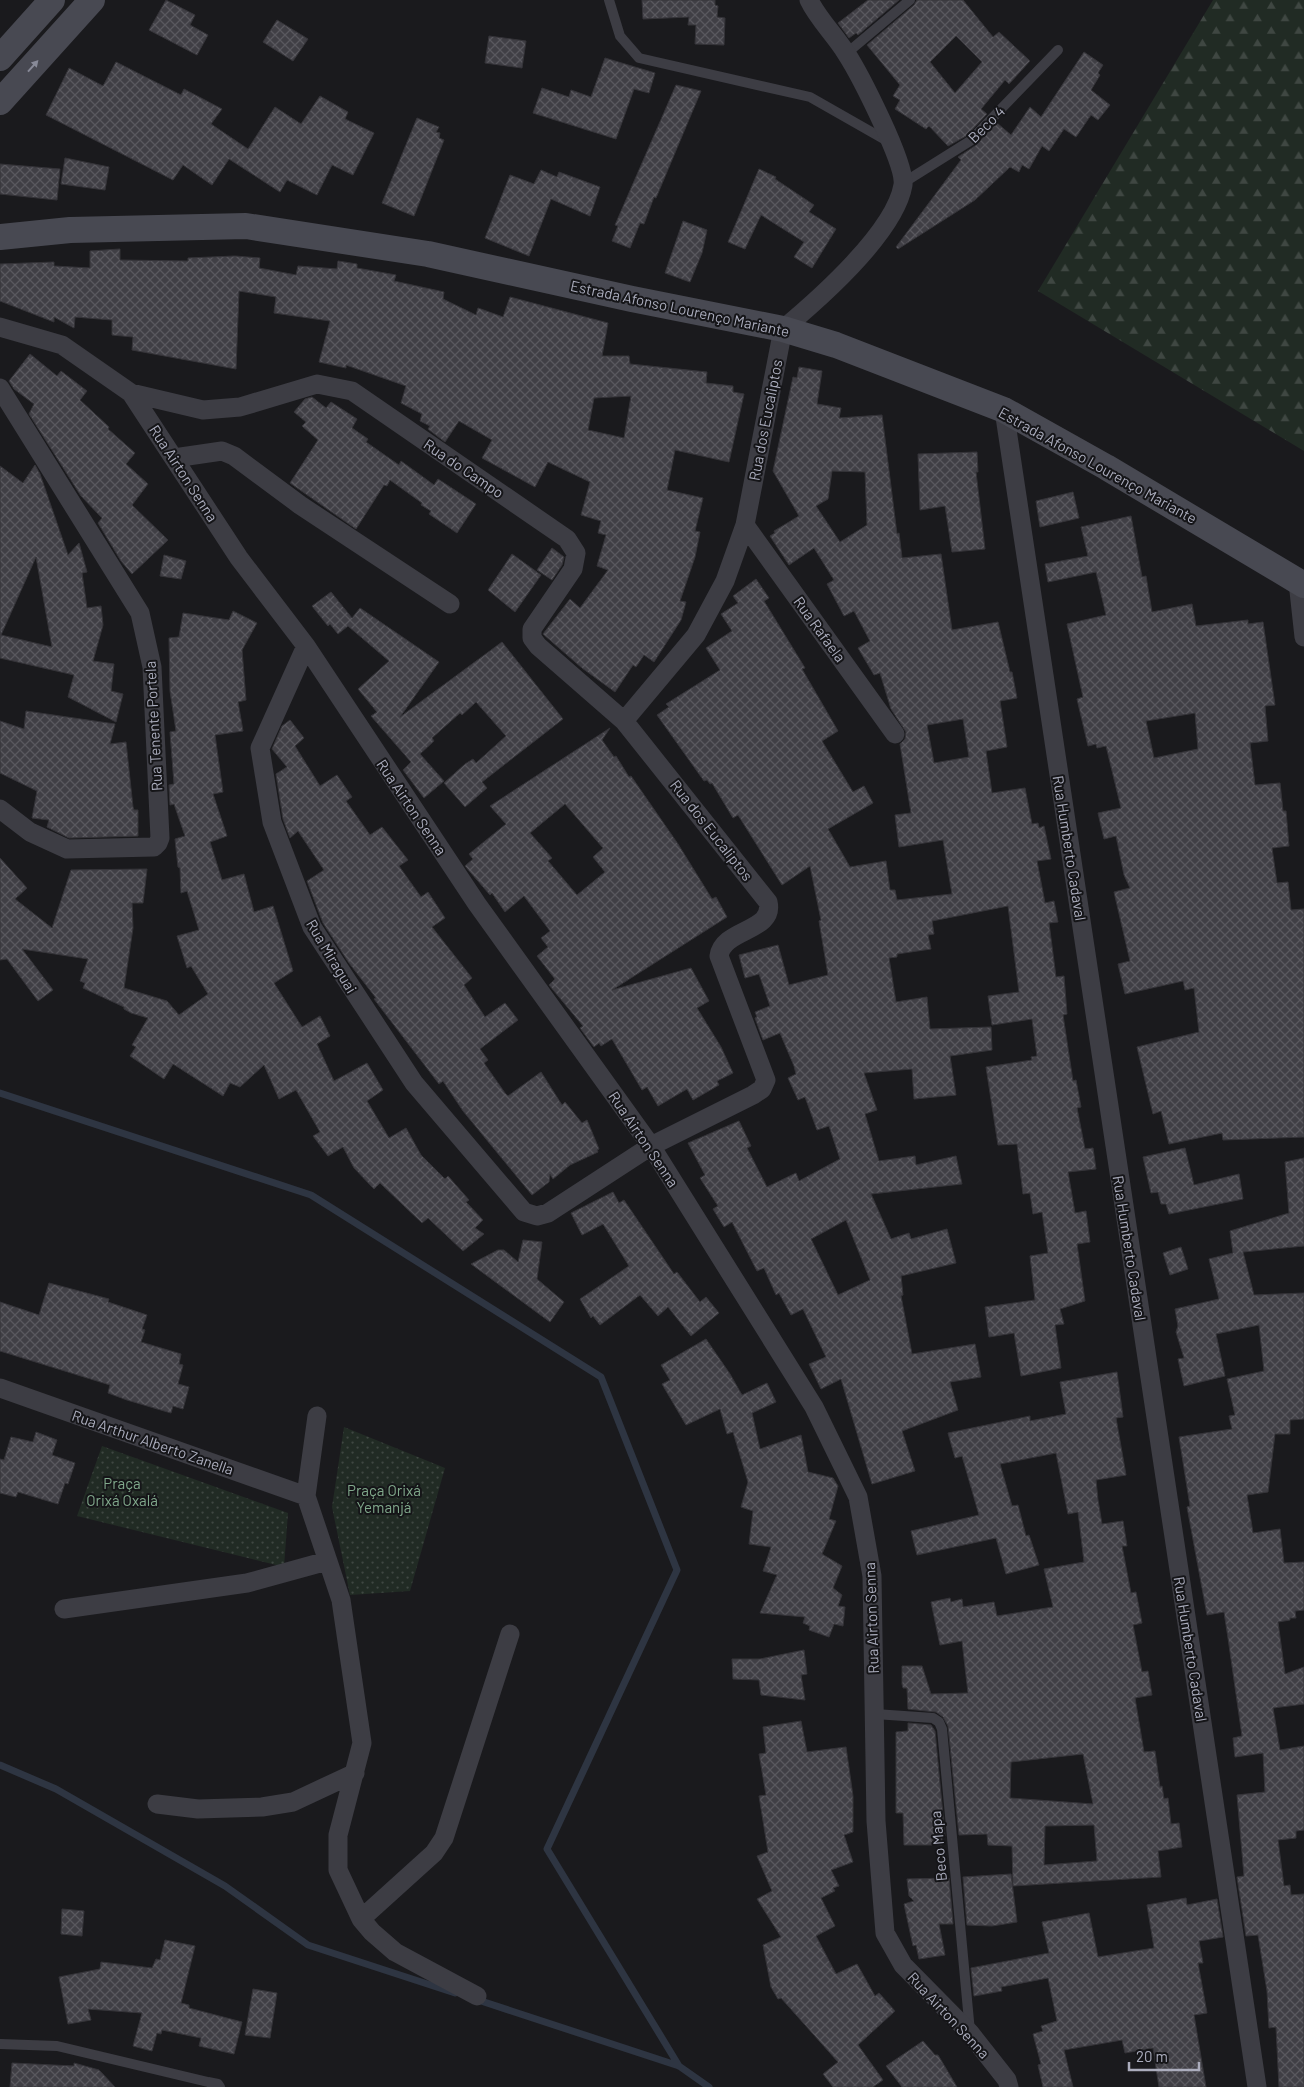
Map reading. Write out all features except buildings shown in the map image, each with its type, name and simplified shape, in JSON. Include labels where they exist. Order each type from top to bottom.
[{"type":"main road","points":[[0,58],[52,0]]},
{"type":"main road","points":[[0,102],[92,0]]},
{"type":"main road","name":"Estrada Afonso Lourenço Mariante","points":[[0,237],[70,230],[246,226],[428,254],[632,299],[782,329],[836,345],[1004,410],[1146,490],[1301,583]]},
{"type":"street","points":[[782,329],[813,304],[877,236],[894,208],[903,184],[892,144],[846,54],[809,0]]},
{"type":"street","name":"Rua Airton Senna","points":[[0,327],[62,346],[131,393],[239,558],[306,646],[477,904],[651,1146],[814,1407],[858,1497],[872,1576],[873,1676],[876,1714],[876,1821],[885,1933],[903,1965],[970,2033],[1006,2080],[1009,2087]]},
{"type":"street","name":"Rua dos Eucaliptos","points":[[537,1216],[548,1213],[651,1146],[753,1095],[762,1089],[766,1080],[719,956],[720,950],[725,943],[767,918],[770,910],[768,902],[624,721],[696,634],[726,580],[745,525],[782,329]]},
{"type":"street","name":"Rua do Campo","points":[[131,393],[203,410],[240,407],[317,384],[352,391],[567,539],[576,553],[573,569],[532,629],[532,638],[538,646],[624,721]]},
{"type":"street","name":"Rua Tenente Portela","points":[[0,388],[140,613],[152,666],[160,838],[154,847],[67,849],[30,832],[0,809]]},
{"type":"street","name":"Rua Humberto Cadaval","points":[[1004,410],[1256,2087]]},
{"type":"street","points":[[174,458],[222,451],[234,456],[300,505],[450,604]]},
{"type":"street","name":"Rua Rafaela","points":[[745,525],[895,734]]},
{"type":"street","points":[[1301,583],[1304,636]]},
{"type":"street","name":"Rua Miraguai","points":[[306,646],[260,748],[272,822],[312,927],[414,1084],[524,1212],[537,1216]]},
{"type":"street","name":"Rua Arthur Alberto Zanella","points":[[0,1388],[306,1496]]},
{"type":"street","points":[[317,1416],[306,1496],[341,1600],[362,1743],[338,1835],[338,1870],[361,1919],[372,1932],[395,1952],[477,1996]]},
{"type":"street","points":[[64,1609],[247,1583],[327,1561]]},
{"type":"street","points":[[361,1919],[434,1853],[444,1838],[510,1634]]},
{"type":"street","points":[[157,1804],[198,1809],[262,1807],[293,1802],[355,1773]]},
{"type":"lane","points":[[609,0],[620,36],[639,58],[810,97],[892,144]]},
{"type":"lane","points":[[846,54],[910,0]]},
{"type":"lane","name":"Beco 4","points":[[903,184],[970,141],[1058,50]]},
{"type":"lane","name":"Beco Mapa","points":[[876,1714],[933,1718],[939,1722],[942,1729],[970,2033]]},
{"type":"lane","points":[[0,2044],[57,2046],[218,2084],[220,2087]]},
{"type":"green space","points":[[1213,0],[1304,0],[1304,451],[1038,291]]},
{"type":"green space","name":"Praça Orixá Yemanjá","points":[[344,1427],[445,1468],[410,1591],[350,1595],[332,1507]]},
{"type":"green space","name":"Praça Orixá Oxalá","points":[[102,1446],[288,1513],[284,1567],[77,1516]]},
{"type":"waterway","points":[[0,1093],[311,1195],[601,1377],[677,1570],[547,1849],[679,2066]]},
{"type":"waterway","points":[[0,1765],[56,1789],[225,1886],[308,1945],[455,1993]]},
{"type":"waterway","points":[[475,1999],[679,2066],[709,2087]]}]
